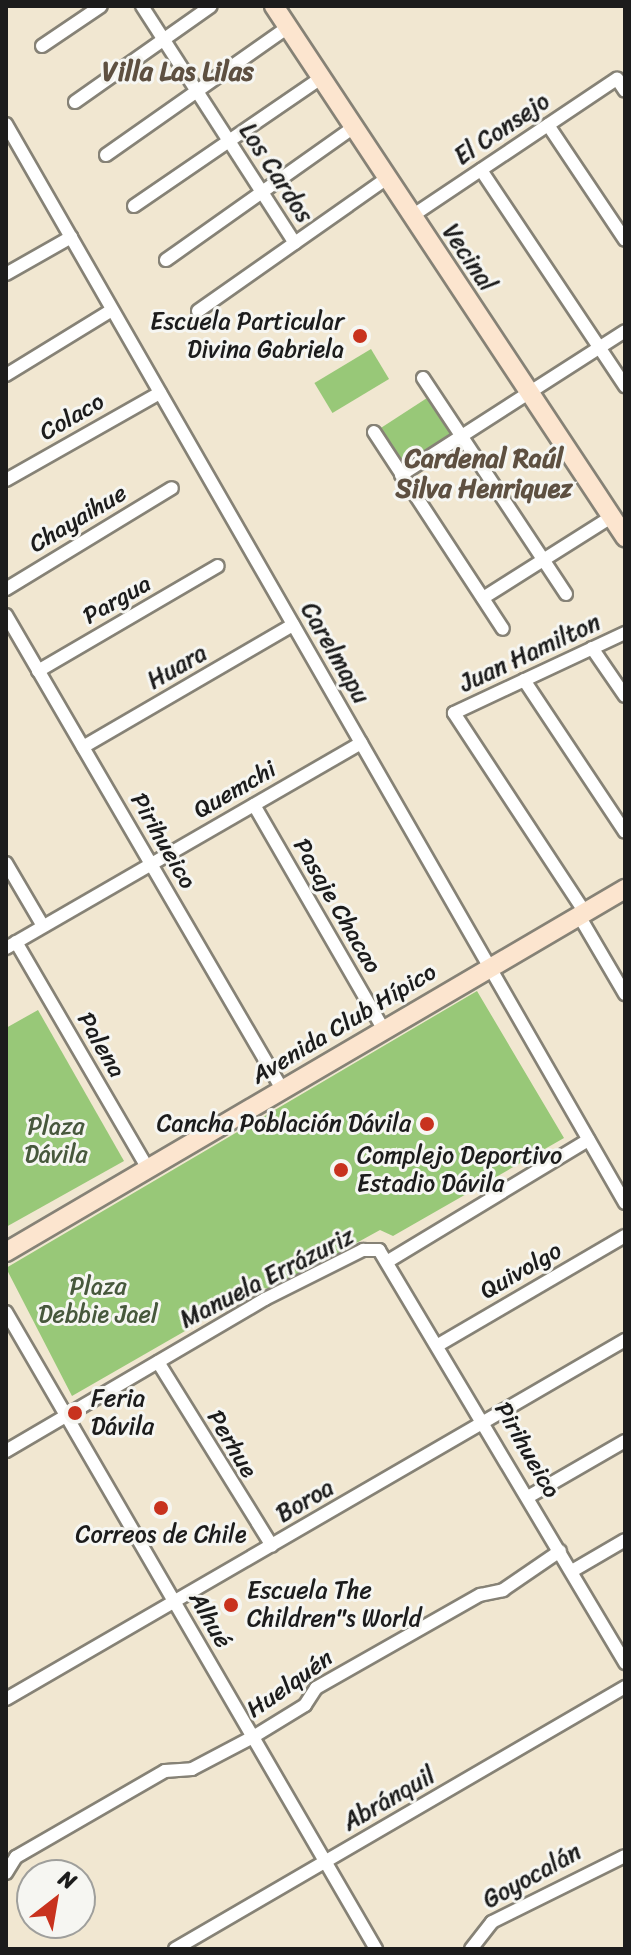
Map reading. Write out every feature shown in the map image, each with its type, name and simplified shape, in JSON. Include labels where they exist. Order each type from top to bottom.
[{"type":"street","points":[[42,46],[101,6]]},
{"type":"street","name":"Los Cardos","points":[[142,6],[295,243]]},
{"type":"street","points":[[75,102],[211,6]]},
{"type":"street","name":"Vecinal","points":[[275,7],[625,537]]},
{"type":"street","points":[[106,155],[288,27]]},
{"type":"street","points":[[134,206],[321,78]]},
{"type":"street","name":"El Consejo","points":[[412,216],[617,79],[625,91]]},
{"type":"street","points":[[548,125],[625,240]]},
{"type":"street","name":"Carelmapu","points":[[7,127],[486,966],[625,1203]]},
{"type":"street","points":[[166,260],[354,127]]},
{"type":"street","points":[[481,170],[625,386]]},
{"type":"street","points":[[198,311],[387,178]]},
{"type":"street","points":[[6,274],[71,237]]},
{"type":"street","points":[[6,375],[112,310]]},
{"type":"street","points":[[401,475],[625,331]]},
{"type":"street","points":[[423,378],[566,594]]},
{"type":"street","name":"Colaco","points":[[6,480],[160,393]]},
{"type":"street","points":[[374,432],[503,629]]},
{"type":"street","name":"Chayaihue","points":[[6,589],[172,488]]},
{"type":"street","points":[[483,598],[611,517]]},
{"type":"street","name":"Pargua","points":[[38,671],[218,566]]},
{"type":"street","name":"Pirihueico","points":[[6,615],[282,1089]]},
{"type":"street","name":"Huara","points":[[83,747],[293,625]]},
{"type":"street","name":"Juan Hamilton","points":[[581,912],[454,713],[625,633]]},
{"type":"street","points":[[592,648],[625,696]]},
{"type":"street","points":[[524,680],[625,832]]},
{"type":"street","name":"Quemchi","points":[[11,945],[361,743]]},
{"type":"street","name":"Pasaje Chacao","points":[[254,805],[383,1028]]},
{"type":"street","points":[[6,863],[43,926]]},
{"type":"street","name":"Avenida Club Hípico","points":[[6,1252],[486,966],[625,889]]},
{"type":"street","points":[[581,912],[623,986]]},
{"type":"street","name":"Palena","points":[[11,945],[148,1169]]},
{"type":"street","name":"Manuela Errázuriz","points":[[6,1451],[158,1362],[363,1250],[379,1250],[390,1260],[588,1140]]},
{"type":"street","name":"Quivolgo","points":[[440,1344],[625,1236]]},
{"type":"street","name":"Pirihueico","points":[[390,1260],[625,1663]]},
{"type":"street","name":"Alhué","points":[[6,1312],[376,1949]]},
{"type":"street","name":"Boroa","points":[[6,1699],[625,1340]]},
{"type":"street","name":"Perhue","points":[[158,1362],[272,1546]]},
{"type":"street","points":[[528,1497],[625,1441]]},
{"type":"street","points":[[572,1571],[625,1540]]},
{"type":"street","name":"Huelquén","points":[[6,1873],[16,1857],[165,1771],[192,1769],[253,1737],[305,1705],[316,1688],[480,1595],[503,1590],[560,1551]]},
{"type":"street","points":[[613,1641],[625,1634]]},
{"type":"street","name":"Abránquil","points":[[175,1949],[625,1687]]},
{"type":"street","name":"Goyocalán","points":[[471,1949],[492,1922],[625,1856]]},
{"type":"green space","points":[[371,349],[389,379],[332,413],[314,383]]},
{"type":"green space","points":[[427,398],[450,434],[403,465],[380,428]]},
{"type":"green space","name":"Complejo Deportivo Estadio Dávila","points":[[477,991],[564,1138],[393,1236],[380,1230],[273,1289],[260,1288],[72,1396],[6,1268]]},
{"type":"green space","name":"Plaza Dávila","points":[[38,1010],[124,1161],[6,1227],[6,1028]]},
{"type":"place","name":"Escuela Particular Divina Gabriela","points":[[360,336]]},
{"type":"place","name":"Cancha Población Dávila","points":[[427,1124]]},
{"type":"place","name":"Complejo Deportivo Estadio Dávila","points":[[341,1170]]},
{"type":"place","name":"Feria Dávila","points":[[75,1413]]},
{"type":"place","name":"Correos de Chile","points":[[161,1508]]},
{"type":"place","name":"Escuela The Children\"s World","points":[[231,1605]]},
{"type":"district","name":"Villa Las Lilas","points":[[178,72]]},
{"type":"district","name":"Cardenal Raúl Silva Henriquez","points":[[484,474]]},
{"type":"park label","name":"Plaza Debbie Jael","points":[[98,1301]]}]
